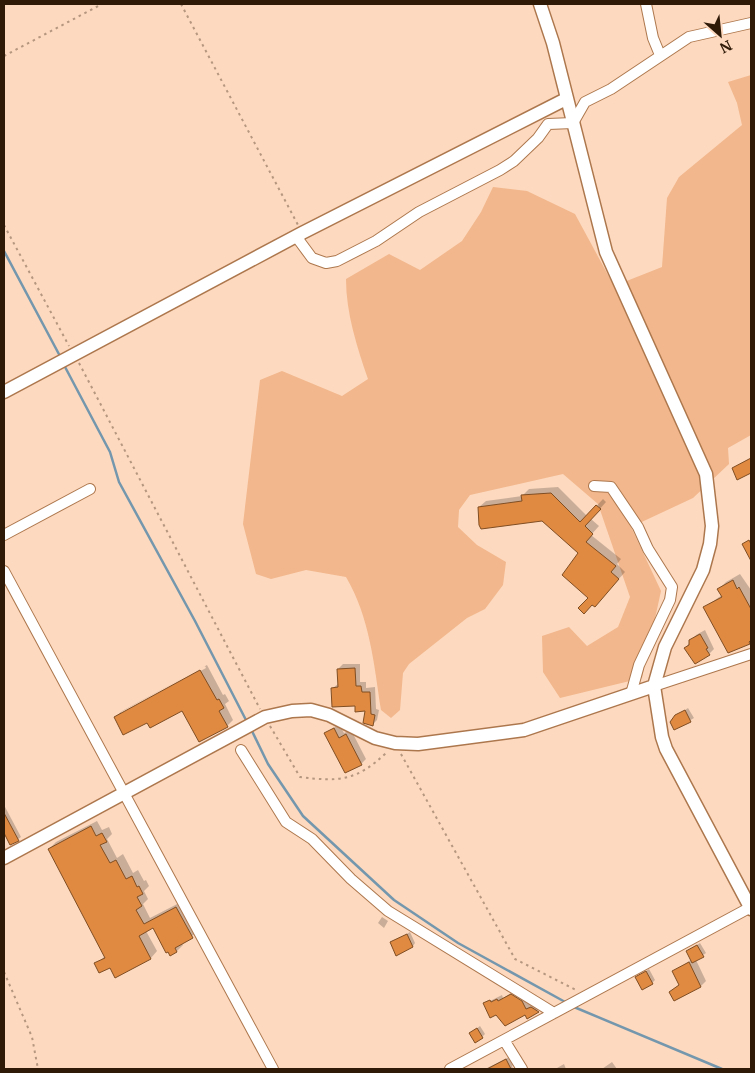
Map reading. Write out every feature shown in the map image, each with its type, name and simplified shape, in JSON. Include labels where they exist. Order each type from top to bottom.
[{"type":"street","points":[[450,1069],[751,908],[666,749],[662,737],[654,686],[665,647],[703,570],[712,526],[706,474],[606,252],[553,43],[540,4]]},
{"type":"street","points":[[646,4],[653,38],[660,54]]},
{"type":"street","points":[[573,123],[585,102],[611,89],[660,54],[690,37],[751,22]]},
{"type":"street","points":[[4,392],[302,234],[566,99]]},
{"type":"street","points":[[302,234],[298,239],[312,258],[326,263],[337,261],[376,241],[419,212],[507,165],[538,138],[548,124],[573,123]]},
{"type":"street","points":[[594,486],[610,487],[638,527],[648,549],[672,587],[670,600],[639,666],[631,694]]},
{"type":"street","points":[[4,535],[90,488]]},
{"type":"street","points":[[4,571],[273,1069]]},
{"type":"street","points":[[4,858],[265,716],[311,710],[329,715],[376,738],[395,743],[418,744],[524,730],[751,654]]},
{"type":"street","points":[[241,750],[286,822],[312,839],[351,879],[388,911],[558,1011]]},
{"type":"street","points":[[504,1040],[522,1069]]},
{"type":"path","points":[[4,56],[102,4]]},
{"type":"path","points":[[181,4],[302,234]]},
{"type":"path","points":[[4,225],[265,716],[300,777],[346,780],[373,765],[395,743],[514,959],[584,997]]},
{"type":"path","points":[[4,972],[32,1037],[38,1069]]},
{"type":"shaded area","points":[[751,75],[751,435],[728,448],[729,464],[693,498],[631,527],[661,591],[642,678],[560,698],[543,672],[542,636],[569,627],[587,646],[618,627],[630,597],[598,504],[563,474],[470,495],[459,510],[458,527],[477,545],[506,562],[503,585],[485,609],[467,618],[409,664],[403,673],[400,710],[391,718],[381,710],[366,625],[361,609],[346,577],[306,570],[271,579],[256,574],[243,524],[260,380],[282,371],[342,396],[368,379],[350,317],[346,279],[389,254],[420,270],[462,241],[481,212],[493,187],[527,191],[575,214],[614,286],[662,267],[667,198],[679,177],[742,125],[737,103],[728,82]]},
{"type":"building","points":[[751,458],[751,473],[737,480],[732,468]]},
{"type":"building","points":[[551,493],[580,522],[596,505],[601,509],[585,526],[593,534],[586,542],[616,566],[611,572],[619,579],[595,607],[592,605],[584,614],[578,608],[588,598],[562,575],[578,553],[542,521],[481,529],[479,525],[478,507],[522,501],[521,495]]},
{"type":"building","points":[[749,540],[751,544],[751,561],[742,544]]},
{"type":"building","points":[[733,580],[751,609],[751,640],[750,644],[728,653],[703,607],[722,597],[717,589]]},
{"type":"building","points":[[700,634],[710,655],[695,664],[684,648],[689,645],[689,640]]},
{"type":"building","points":[[355,668],[356,686],[361,686],[362,692],[370,692],[371,714],[375,715],[373,726],[363,723],[365,711],[355,712],[355,706],[332,707],[331,688],[338,687],[337,669]]},
{"type":"building","points":[[200,670],[217,700],[219,699],[224,708],[219,711],[228,727],[199,742],[182,711],[150,728],[147,723],[123,735],[114,717]]},
{"type":"building","points":[[685,710],[691,722],[674,730],[670,722],[675,715]]},
{"type":"building","points":[[334,728],[339,738],[346,734],[362,765],[345,773],[324,733]]},
{"type":"building","points":[[4,813],[19,841],[10,845],[4,833]]},
{"type":"building","points":[[91,826],[96,836],[102,833],[107,842],[100,845],[110,863],[116,860],[126,879],[132,876],[137,887],[139,886],[143,894],[137,897],[142,906],[136,910],[144,924],[176,907],[193,938],[175,948],[177,952],[170,956],[168,952],[166,953],[153,928],[139,936],[151,959],[115,978],[110,968],[99,973],[94,963],[105,958],[48,849]]},
{"type":"building","points":[[407,934],[413,947],[396,956],[390,942]]},
{"type":"building","points":[[697,945],[704,957],[692,963],[686,951]]},
{"type":"building","points":[[689,962],[701,987],[674,1001],[669,992],[679,985],[672,971]]},
{"type":"building","points":[[646,971],[653,984],[642,990],[635,977]]},
{"type":"building","points":[[511,994],[522,1001],[526,1009],[531,1007],[539,1012],[527,1019],[525,1015],[505,1026],[496,1015],[490,1018],[483,1003],[497,999],[498,1001]]},
{"type":"building","points":[[477,1028],[483,1038],[475,1043],[469,1033]]},
{"type":"building","points":[[506,1059],[511,1069],[487,1069]]},
{"type":"waterway","points":[[4,251],[61,358]]},
{"type":"waterway","points":[[64,365],[110,452],[119,482],[195,621],[247,722]]},
{"type":"waterway","points":[[251,729],[268,764],[303,816],[394,900],[458,943],[567,1003]]},
{"type":"waterway","points":[[574,1007],[722,1069]]}]
